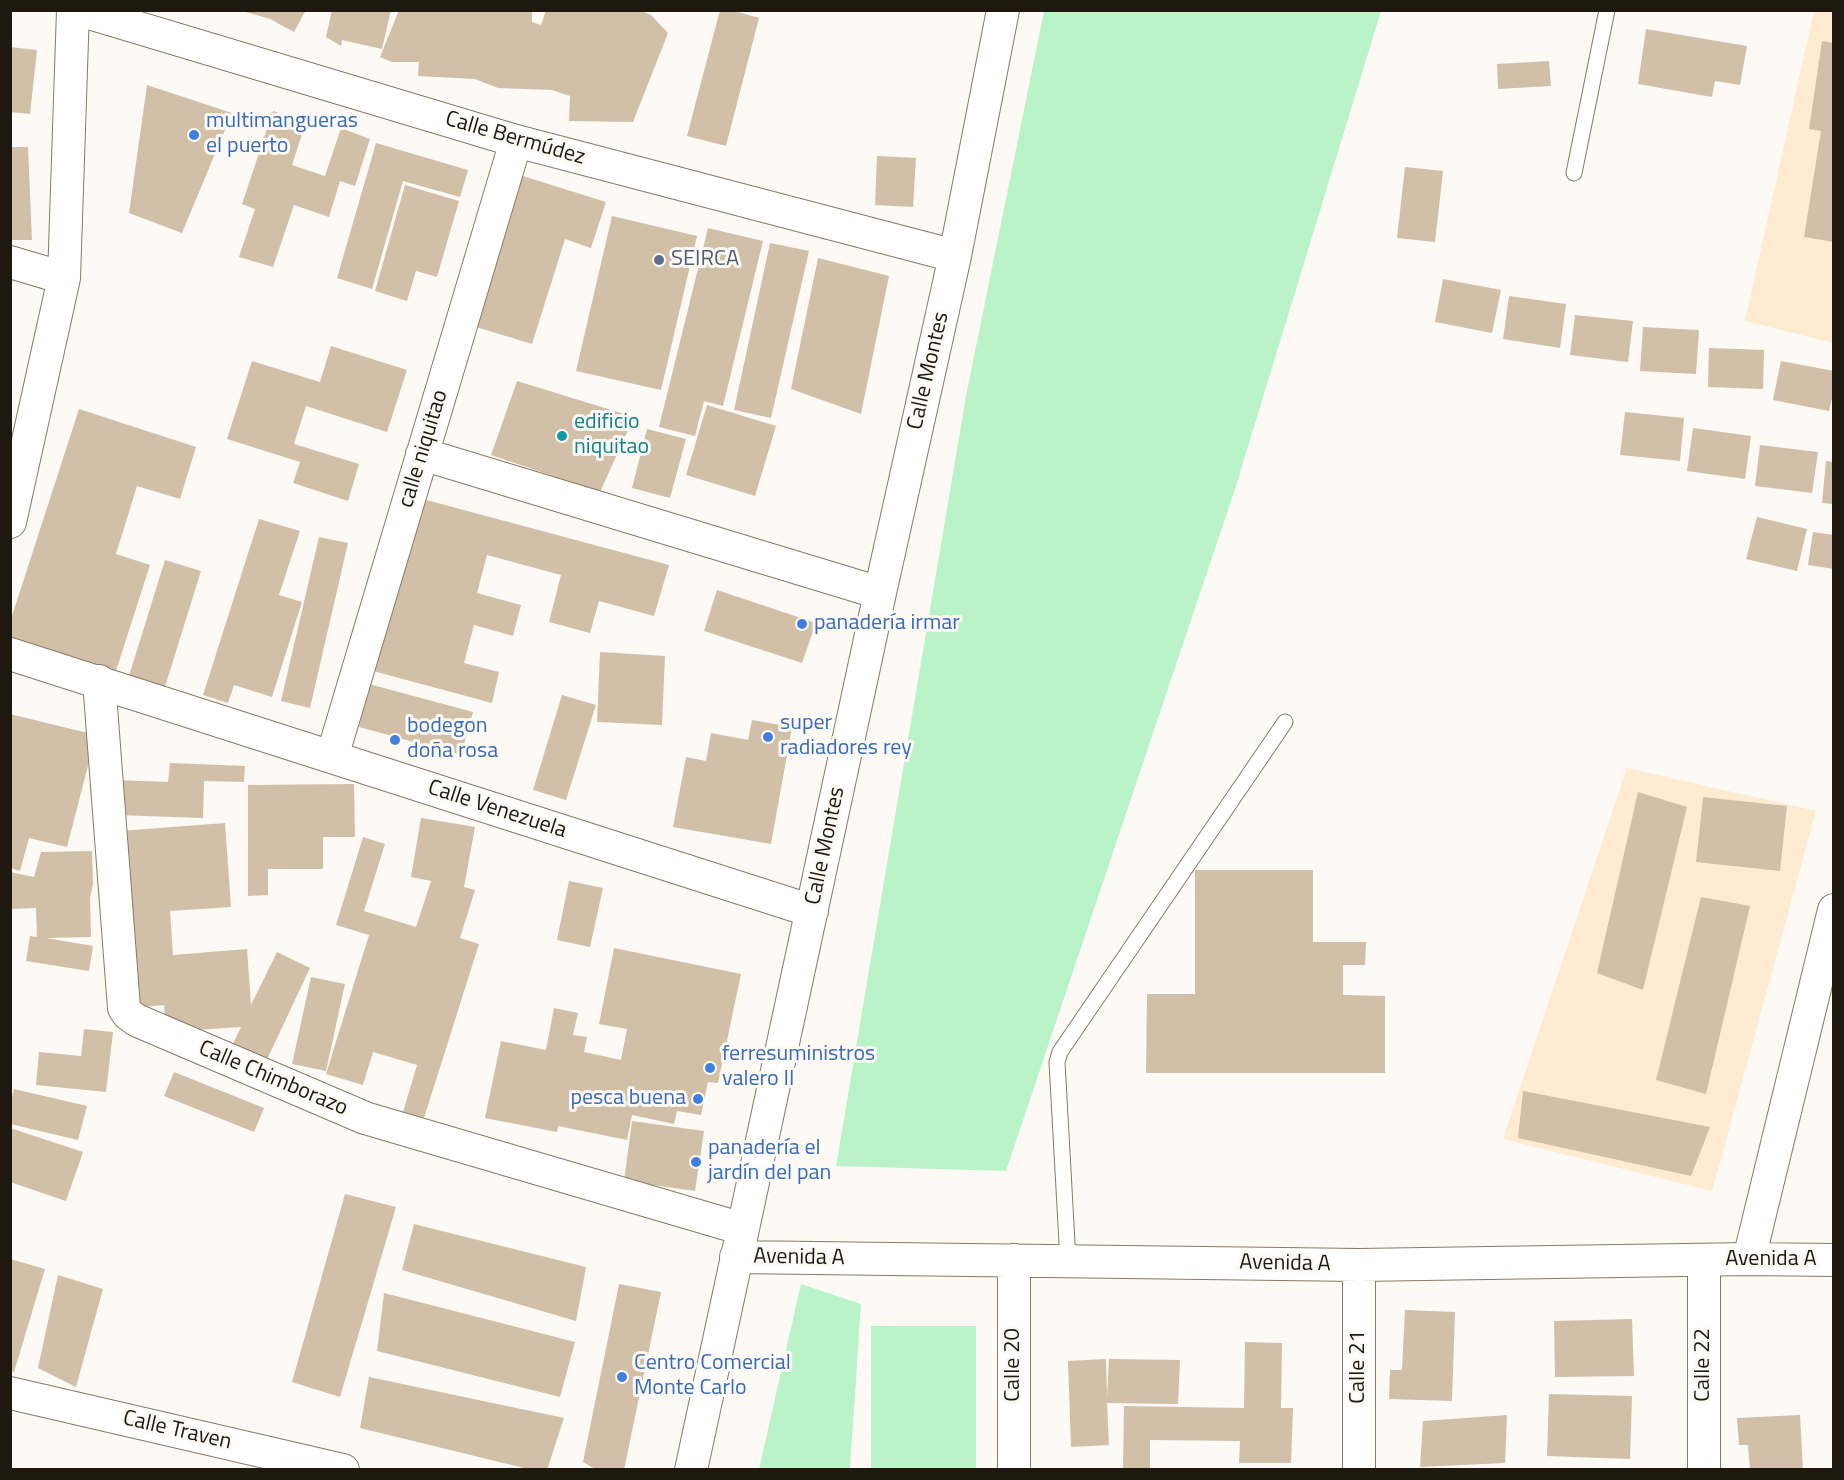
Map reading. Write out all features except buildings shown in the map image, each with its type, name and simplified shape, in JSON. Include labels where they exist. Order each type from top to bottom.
[{"type":"street","points":[[10,522],[64,278],[73,10]]},
{"type":"street","name":"Calle Bermúdez","points":[[79,10],[516,141],[955,256]]},
{"type":"street","name":"Calle Montes","points":[[691,1470],[955,256],[1003,10]]},
{"type":"street","name":"calle niquitao","points":[[332,757],[516,141]]},
{"type":"street","points":[[10,262],[64,278]]},
{"type":"street","points":[[422,454],[880,593]]},
{"type":"street","name":"Calle Venezuela","points":[[10,654],[812,911]]},
{"type":"street","name":"Calle Chimborazo","points":[[99,681],[124,1008],[128,1014],[136,1020],[365,1118],[740,1243]]},
{"type":"street","points":[[1749,1259],[1833,910]]},
{"type":"street","name":"Avenida A","points":[[740,1243],[1014,1260],[1068,1261],[1359,1265],[1749,1259],[1833,1260]]},
{"type":"street","name":"Calle 20","points":[[1014,1260],[1014,1470]]},
{"type":"street","name":"Calle 22","points":[[1704,1261],[1704,1470]]},
{"type":"street","name":"Calle 21","points":[[1359,1265],[1359,1470]]},
{"type":"street","name":"Calle Traven","points":[[10,1393],[286,1464],[343,1470]]},
{"type":"lane","points":[[1574,173],[1607,10]]},
{"type":"lane","points":[[1068,1261],[1057,1062],[1060,1052],[1285,722]]},
{"type":"shaded area","points":[[1814,11],[1833,11],[1833,343],[1745,321]]},
{"type":"shaded area","points":[[1627,768],[1816,811],[1712,1191],[1503,1139]]},
{"type":"green space","points":[[1044,11],[1381,11],[1235,489],[1006,1171],[836,1166],[966,396]]},
{"type":"green space","points":[[801,1284],[861,1304],[850,1469],[759,1469]]},
{"type":"green space","points":[[871,1326],[976,1326],[976,1469],[871,1469]]},
{"type":"place","name":"multimangueras el puerto","points":[[194,135]]},
{"type":"place","name":"SEIRCA","points":[[659,260]]},
{"type":"place","name":"edificio niquitao","points":[[562,436]]},
{"type":"place","name":"panadería irmar","points":[[802,624]]},
{"type":"place","name":"super radiadores rey","points":[[768,737]]},
{"type":"place","name":"bodegon doña rosa","points":[[395,740]]},
{"type":"place","name":"ferresuministros valero II","points":[[710,1068]]},
{"type":"place","name":"pesca buena","points":[[698,1099]]},
{"type":"place","name":"panadería el jardín del pan","points":[[696,1162]]},
{"type":"place","name":"Centro Comercial Monte Carlo","points":[[622,1377]]}]
